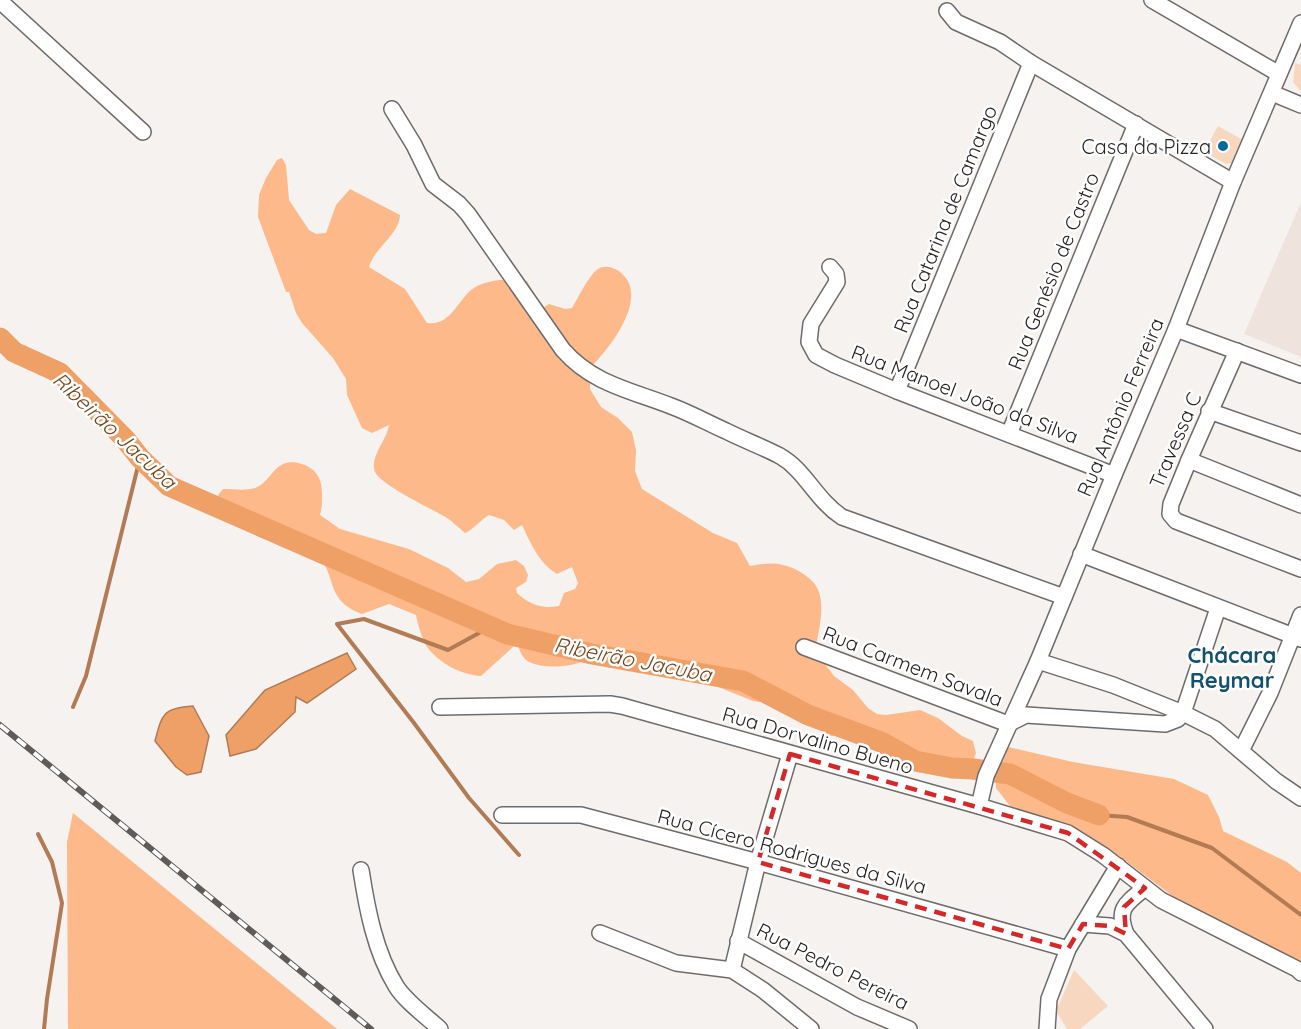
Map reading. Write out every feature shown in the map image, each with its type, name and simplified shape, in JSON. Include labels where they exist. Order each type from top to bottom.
[{"type":"street","points":[[1152,0],[1279,74]]},
{"type":"street","points":[[0,1],[143,132]]},
{"type":"street","points":[[947,11],[956,22],[1000,42],[1031,63],[1233,182]]},
{"type":"street","name":"Rua Antônio Ferreira","points":[[979,806],[986,776],[999,744],[1038,661],[1176,329],[1233,182],[1301,23]]},
{"type":"street","name":"Rua Catarina de Camargo","points":[[897,391],[1031,63]]},
{"type":"street","points":[[1272,93],[1301,105]]},
{"type":"street","points":[[392,109],[433,184],[468,214],[563,350],[591,375],[613,386],[673,407],[780,457],[796,470],[830,509],[842,517],[1064,597]]},
{"type":"street","name":"Rua Genésio de Castro","points":[[1009,434],[1136,124]]},
{"type":"street","name":"Rua Manoel João da Silva","points":[[830,267],[836,274],[837,282],[811,324],[809,342],[816,355],[897,391],[1114,475]]},
{"type":"street","points":[[1176,329],[1301,375]]},
{"type":"street","name":"Travessa C","points":[[1237,351],[1209,411],[1171,504],[1171,517],[1176,521],[1301,569]]},
{"type":"street","points":[[1209,411],[1301,443]]},
{"type":"street","points":[[1189,460],[1301,505]]},
{"type":"street","points":[[1082,554],[1297,638]]},
{"type":"street","points":[[1008,724],[1026,715],[1165,724],[1178,719],[1183,713],[1218,608]]},
{"type":"street","points":[[1240,751],[1297,638],[1301,615]]},
{"type":"street","name":"Rua Carmem Savala","points":[[804,647],[1008,724]]},
{"type":"street","points":[[1038,661],[1113,685],[1183,713],[1215,729],[1276,781],[1301,798]]},
{"type":"street","name":"Rua Dorvalino Bueno","points":[[440,707],[610,704],[979,806],[1068,833],[1118,866],[1161,900],[1257,948],[1301,973]]},
{"type":"street","points":[[732,970],[758,862],[790,754]]},
{"type":"street","name":"Rua Cícero Rodrigues da Silva","points":[[502,815],[581,815],[1068,949]]},
{"type":"street","points":[[1060,1029],[1048,1021],[1048,999],[1052,986],[1068,949],[1118,866]]},
{"type":"street","points":[[361,870],[367,908],[380,952],[397,987],[440,1029]]},
{"type":"street","points":[[1145,888],[1124,907],[1122,923],[1126,934],[1204,1029]]},
{"type":"street","points":[[1083,924],[1110,926],[1126,934]]},
{"type":"street","points":[[600,933],[676,963],[732,970],[763,990],[812,1029]]},
{"type":"street","name":"Rua Pedro Pereira","points":[[738,941],[857,1007],[909,1029]]},
{"type":"highlighted area","points":[[790,754],[1068,833],[1145,888],[1124,907],[1126,934],[1110,926],[1083,924],[1068,949],[758,862]]},
{"type":"shaded area","points":[[282,158],[286,165],[289,200],[309,230],[316,234],[326,233],[336,205],[350,189],[400,215],[396,229],[376,253],[369,267],[405,289],[427,323],[442,321],[471,290],[483,284],[506,280],[527,281],[532,290],[533,314],[549,304],[565,309],[572,308],[591,276],[600,268],[609,267],[620,272],[628,282],[631,294],[629,308],[617,335],[591,367],[590,389],[601,407],[618,418],[632,432],[636,450],[635,471],[642,489],[713,533],[737,543],[750,566],[779,564],[794,569],[811,580],[818,590],[821,603],[815,651],[834,676],[853,690],[868,708],[877,714],[886,715],[920,710],[938,718],[962,736],[973,741],[976,753],[973,761],[951,763],[933,759],[910,752],[872,735],[830,736],[802,712],[794,716],[774,704],[753,701],[675,667],[640,660],[586,659],[566,666],[542,666],[529,662],[522,655],[518,646],[514,646],[481,676],[458,671],[444,663],[427,647],[416,615],[389,604],[362,614],[349,608],[336,593],[327,569],[310,551],[272,541],[228,522],[218,495],[223,489],[255,488],[283,464],[293,462],[309,467],[317,474],[322,491],[320,515],[340,529],[409,549],[448,568],[466,582],[479,579],[497,564],[516,560],[524,566],[528,575],[526,582],[516,588],[517,593],[527,601],[542,606],[559,606],[564,593],[575,589],[578,583],[572,567],[557,574],[545,564],[522,525],[514,530],[504,520],[489,515],[465,533],[447,518],[394,489],[377,475],[374,469],[375,457],[389,425],[372,433],[362,428],[347,395],[346,379],[333,358],[296,313],[258,217],[259,195],[277,160]]},
{"type":"shaded area","points":[[1301,202],[1301,357],[1244,334]]},
{"type":"shaded area","points":[[347,653],[356,669],[307,703],[296,697],[295,712],[256,749],[230,756],[226,735],[265,690]]},
{"type":"shaded area","points":[[193,706],[209,736],[201,772],[187,775],[176,767],[155,741],[165,714],[175,709]]},
{"type":"shaded area","points":[[1008,747],[1073,762],[1174,779],[1208,795],[1223,831],[1287,862],[1301,873],[1301,964],[1274,948],[1186,906],[1119,856],[1086,837],[1010,806],[996,788],[996,779]]},
{"type":"shaded area","points":[[73,813],[337,1029],[68,1029],[67,842]]},
{"type":"building","points":[[1295,63],[1301,65],[1301,92],[1293,82]]},
{"type":"building","name":"Casa da Pizza","points":[[1218,126],[1243,140],[1232,163],[1226,164],[1204,152]]},
{"type":"building","points":[[1074,970],[1108,1006],[1080,1029],[1067,1029],[1056,1011]]},
{"type":"waterway","name":"Ribeirão Jacuba","points":[[0,338],[14,352],[60,373],[169,486],[507,634],[592,654],[743,681],[808,715],[881,742],[915,761],[952,768],[1010,774],[1067,803],[1099,815]]},
{"type":"waterway","points":[[73,707],[86,676],[140,458]]},
{"type":"waterway","points":[[490,627],[448,650],[364,619],[337,624],[469,798],[519,855]]},
{"type":"waterway","name":"Ribeirão Jacuba","points":[[1099,815],[1127,817],[1212,848],[1301,915]]},
{"type":"waterway","points":[[38,834],[52,862],[62,903],[44,1029]]},
{"type":"railway","points":[[0,725],[371,1029]]},
{"type":"place","name":"Casa da Pizza","points":[[1223,146]]},
{"type":"district","name":"Chácara Reymar","points":[[1232,668]]}]
